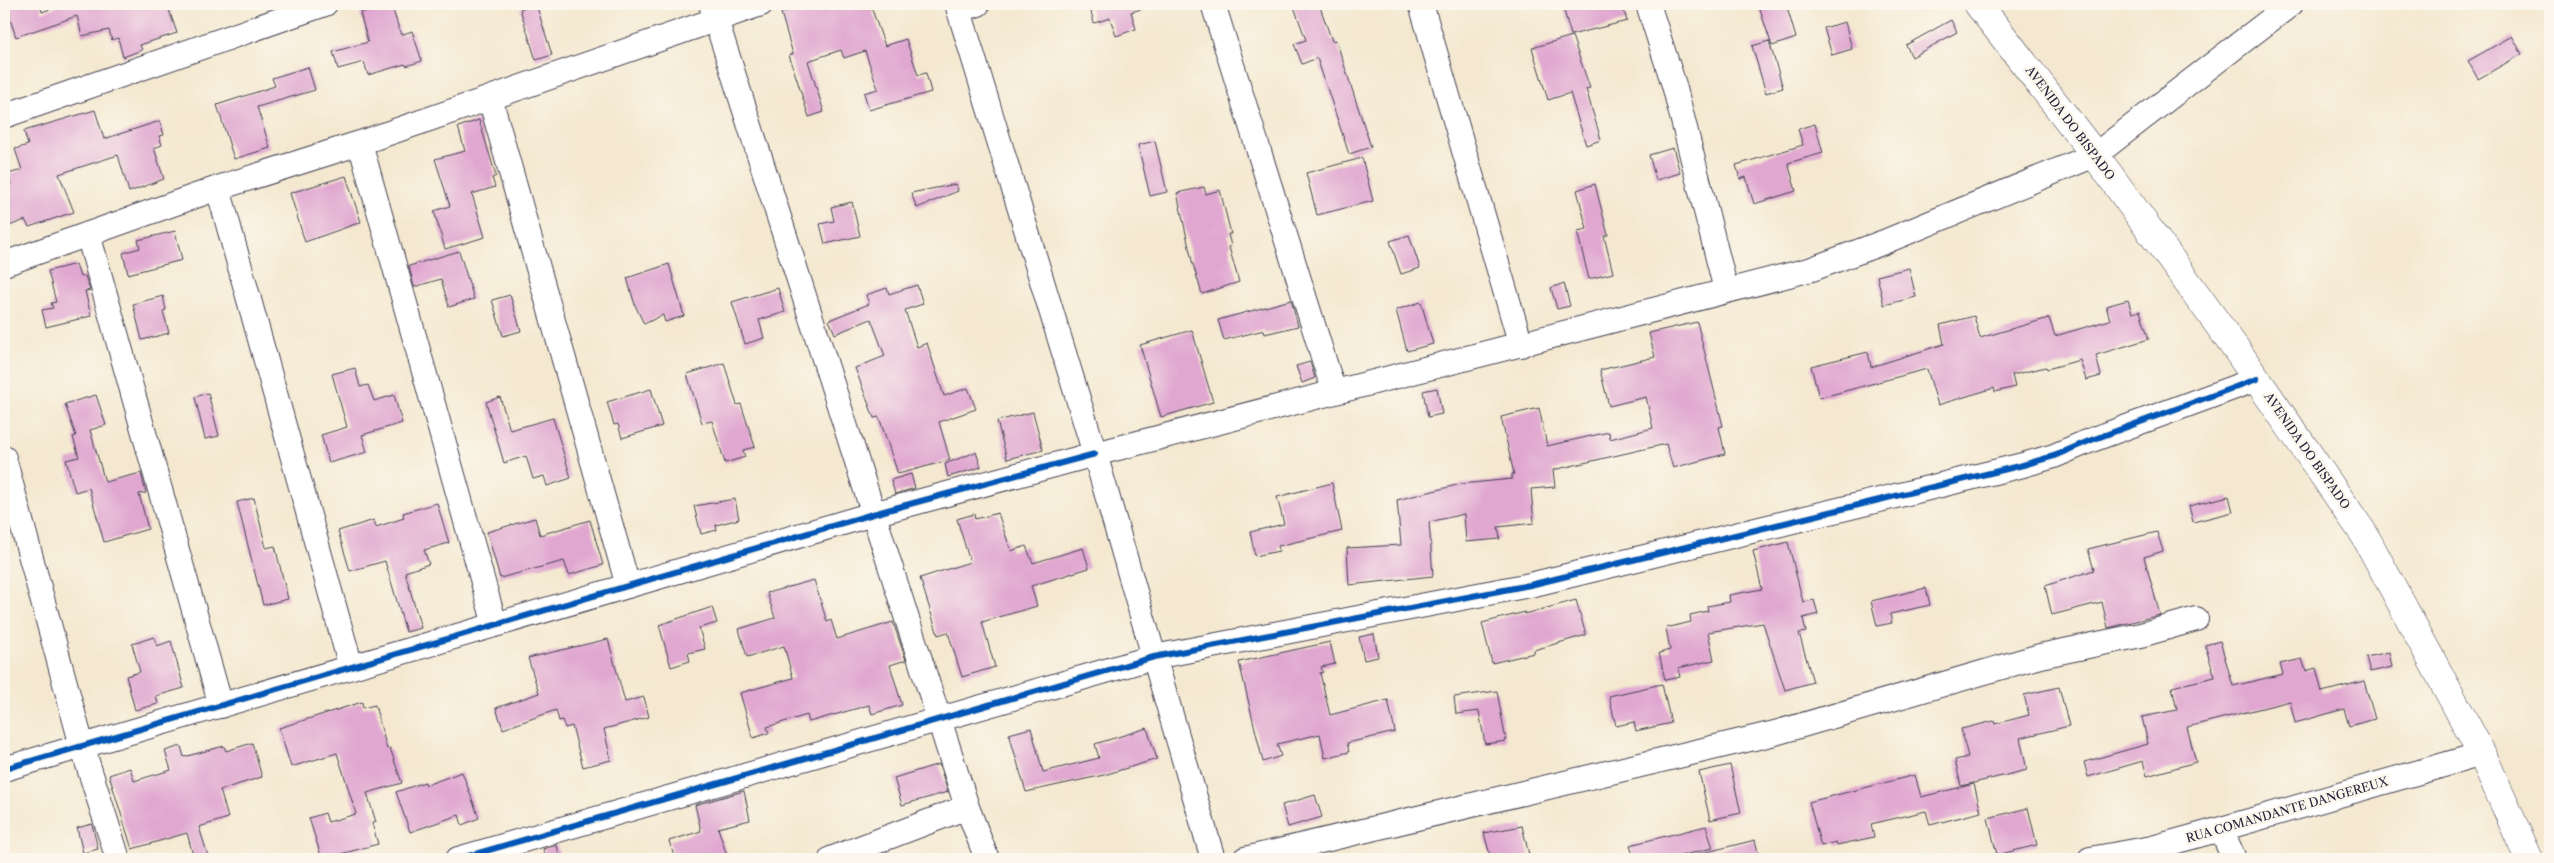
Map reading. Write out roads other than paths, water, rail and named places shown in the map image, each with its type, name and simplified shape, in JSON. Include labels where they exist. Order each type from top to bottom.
[{"type":"main road","name":"AVENIDA DO BISPADO","points":[[1978,4],[2095,155],[2257,379],[2364,534],[2482,754],[2529,859]]},
{"type":"street","points":[[4,116],[325,4]]},
{"type":"street","points":[[4,264],[218,188],[360,143],[490,98],[713,12],[761,4]]},
{"type":"street","points":[[1213,4],[1334,392]]},
{"type":"street","points":[[1420,4],[1521,344]]},
{"type":"street","points":[[1648,4],[1674,85],[1726,290]]},
{"type":"street","points":[[4,769],[873,514],[1095,454],[1812,268],[2095,155],[2291,4]]},
{"type":"street","points":[[965,6],[1213,859]]},
{"type":"street","points":[[713,12],[873,514],[940,717],[967,807],[987,859]]},
{"type":"street","points":[[490,98],[628,586]]},
{"type":"street","points":[[360,143],[495,625]]},
{"type":"street","points":[[218,188],[351,667]]},
{"type":"street","points":[[88,234],[221,706]]},
{"type":"street","points":[[458,859],[940,717],[1154,657],[1530,585],[2023,465],[2054,456],[2257,379]]},
{"type":"street","points":[[4,458],[82,746],[118,859]]},
{"type":"street","points":[[1246,859],[1775,733],[2040,656],[2141,634],[2196,619]]},
{"type":"street","name":"RUA COMANDANTE DANGEREUX","points":[[2090,859],[2152,848],[2482,754]]},
{"type":"street","points":[[831,859],[967,807]]},
{"type":"street","points":[[2222,829],[2234,859]]}]
